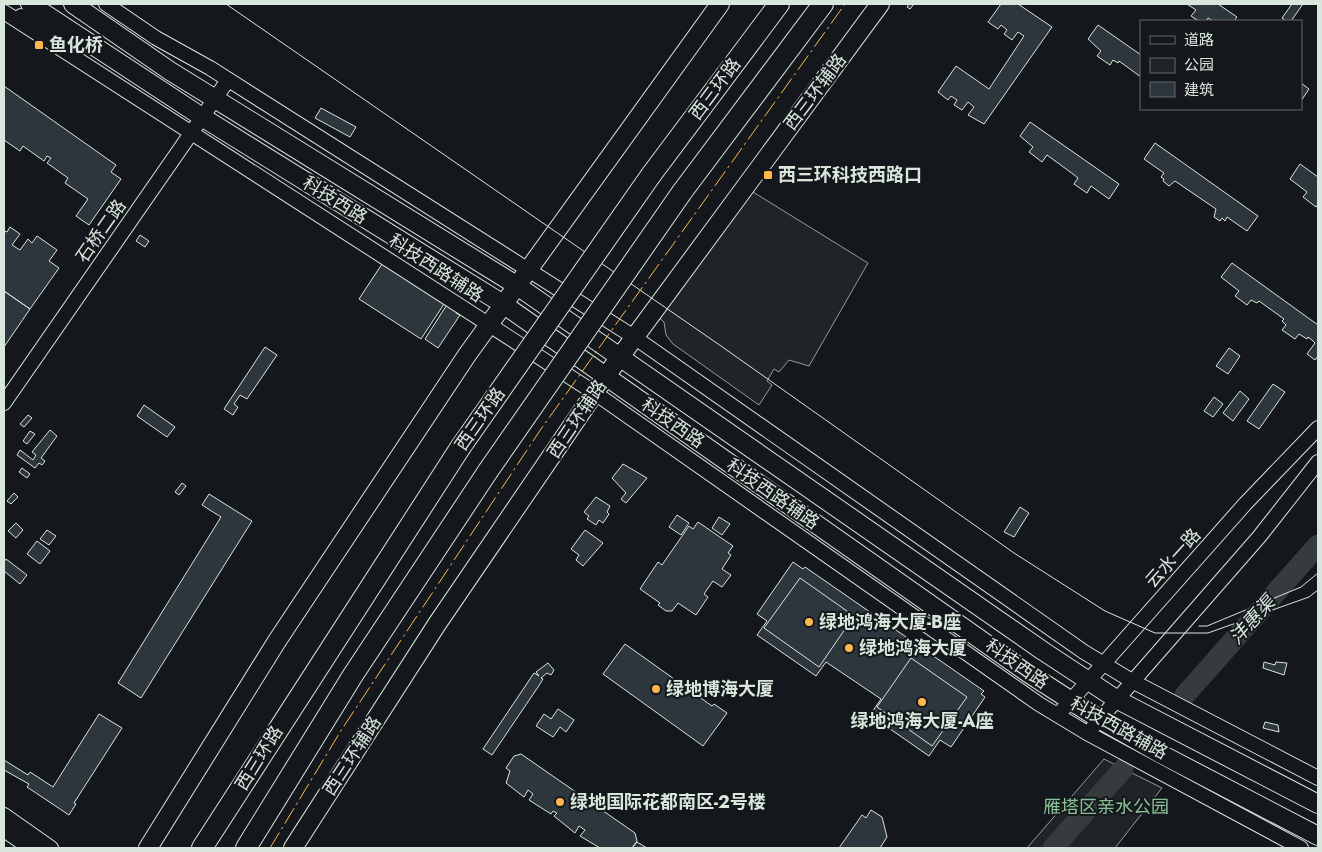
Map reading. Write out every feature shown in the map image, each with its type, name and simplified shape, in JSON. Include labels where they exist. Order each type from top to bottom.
[{"type":"highway","name":"西三环路","points":[[202,848],[460,448],[652,175],[779,4]]},
{"type":"highway","name":"西三环路","points":[[246,848],[353,675],[488,470],[682,192],[823,4]]},
{"type":"main road","name":"科技西路","points":[[30,4],[202,117],[503,304],[1071,701],[1159,754],[1318,836]]},
{"type":"main road","name":"科技西路","points":[[73,4],[170,71],[516,286],[1116,699],[1318,804]]},
{"type":"main road","points":[[148,848],[277,641],[488,324],[720,4]]},
{"type":"main road","name":"西三环辅路","points":[[294,848],[437,624],[606,376],[880,4]]},
{"type":"street","points":[[106,4],[156,38],[228,80],[634,338],[1103,664],[1318,778]]},
{"type":"street","points":[[4,10],[94,46]]},
{"type":"street","name":"科技西路辅路","points":[[4,10],[191,134],[595,393],[1058,715],[1087,733],[1301,848]]},
{"type":"street","name":"石桥二路","points":[[4,403],[228,80]]},
{"type":"street","name":"云水一路","points":[[1058,715],[1245,504],[1318,428]]},
{"type":"street","points":[[1087,733],[1259,537],[1318,462]]},
{"type":"street","points":[[4,815],[51,848]]},
{"type":"street","points":[[4,830],[30,848]]},
{"type":"green space","points":[[753,192],[868,263],[809,366],[789,360],[779,372],[774,369],[767,381],[772,385],[759,405],[673,344],[666,335],[664,322],[659,318]]},
{"type":"green space","name":"雁塔区亲水公园","points":[[1104,759],[1162,788],[1115,848],[1027,848]]},
{"type":"building","points":[[909,4],[914,4],[910,9],[907,7]]},
{"type":"building","points":[[1001,4],[1018,4],[1052,27],[984,124],[968,115],[974,107],[968,102],[962,110],[954,105],[957,100],[951,96],[948,100],[938,92],[956,66],[989,89],[1024,36],[1018,32],[1012,40],[1004,34],[1007,30],[1001,25],[998,29],[988,22]]},
{"type":"building","points":[[1187,4],[1218,4],[1237,17],[1235,20],[1211,20],[1208,18],[1207,20],[1197,20],[1191,16],[1196,10]]},
{"type":"building","points":[[1292,4],[1303,4],[1292,20],[1282,18]]},
{"type":"building","points":[[1098,25],[1140,54],[1140,76],[1119,61],[1118,63],[1113,60],[1110,65],[1097,56],[1101,51],[1088,39]]},
{"type":"building","points":[[1302,84],[1309,89],[1302,100]]},
{"type":"building","points":[[4,86],[116,165],[111,172],[121,179],[89,225],[76,216],[88,199],[65,183],[68,178],[47,163],[51,158],[47,156],[44,161],[23,146],[20,151],[4,140]]},
{"type":"building","points":[[321,108],[356,127],[350,137],[315,118]]},
{"type":"building","points":[[1030,122],[1119,184],[1109,199],[1091,186],[1087,193],[1074,184],[1078,178],[1047,155],[1042,162],[1029,152],[1033,147],[1020,136]]},
{"type":"building","points":[[1155,143],[1258,216],[1247,231],[1227,217],[1225,221],[1222,218],[1220,221],[1214,217],[1216,209],[1175,181],[1169,186],[1163,181],[1164,179],[1161,177],[1164,173],[1144,159]]},
{"type":"building","points":[[1300,164],[1318,177],[1318,204],[1316,207],[1303,197],[1307,192],[1290,179]]},
{"type":"building","points":[[10,227],[20,234],[12,245],[20,250],[28,239],[32,243],[37,236],[57,250],[49,261],[59,268],[30,309],[4,291],[4,231],[7,232]]},
{"type":"building","points":[[140,235],[149,241],[145,247],[136,241]]},
{"type":"building","points":[[1232,263],[1318,325],[1318,356],[1315,360],[1307,354],[1315,343],[1312,340],[1299,334],[1295,339],[1282,330],[1286,325],[1282,321],[1284,319],[1259,301],[1257,303],[1251,300],[1247,305],[1235,296],[1239,291],[1221,277]]},
{"type":"building","points":[[382,264],[444,304],[421,339],[359,299]]},
{"type":"building","points":[[4,291],[30,309],[4,347]]},
{"type":"building","points":[[448,303],[458,310],[456,313],[460,315],[438,348],[425,339]]},
{"type":"building","points":[[265,347],[277,355],[247,399],[240,395],[234,404],[238,407],[233,415],[224,409]]},
{"type":"building","points":[[1229,348],[1240,356],[1228,374],[1216,366]]},
{"type":"building","points":[[1273,384],[1285,392],[1259,429],[1247,421]]},
{"type":"building","points":[[1240,391],[1249,399],[1233,421],[1223,413]]},
{"type":"building","points":[[1214,397],[1223,404],[1213,417],[1204,411]]},
{"type":"building","points":[[144,405],[175,427],[167,437],[137,416]]},
{"type":"building","points":[[28,415],[32,418],[24,427],[20,424]]},
{"type":"building","points":[[50,430],[57,436],[41,458],[45,461],[42,465],[39,463],[35,468],[17,455],[20,450],[33,460],[36,455],[32,452]]},
{"type":"building","points":[[30,431],[35,434],[27,444],[23,441]]},
{"type":"building","points":[[623,464],[647,478],[626,503],[621,499],[626,493],[612,478]]},
{"type":"building","points":[[22,468],[30,474],[27,478],[19,472]]},
{"type":"building","points":[[182,483],[186,486],[179,495],[175,492]]},
{"type":"building","points":[[14,493],[18,497],[11,504],[7,501]]},
{"type":"building","points":[[209,494],[252,521],[141,698],[118,683],[221,517],[202,505]]},
{"type":"building","points":[[596,497],[610,506],[607,512],[609,514],[603,523],[599,520],[596,525],[587,519],[589,516],[584,512]]},
{"type":"building","points":[[1020,507],[1029,513],[1014,537],[1004,532]]},
{"type":"building","points":[[677,515],[689,523],[681,535],[669,527]]},
{"type":"building","points":[[719,517],[730,524],[722,535],[712,528]]},
{"type":"building","points":[[698,522],[733,546],[728,553],[731,555],[722,569],[731,575],[722,587],[713,581],[704,594],[708,597],[696,615],[678,603],[672,611],[666,611],[658,605],[660,603],[640,589],[658,562],[662,565],[689,526],[693,529]]},
{"type":"building","points":[[16,523],[23,530],[16,538],[8,531]]},
{"type":"building","points":[[47,530],[56,536],[49,545],[40,539]]},
{"type":"building","points":[[585,530],[603,543],[583,566],[576,560],[579,555],[571,549]]},
{"type":"building","points":[[37,541],[50,551],[40,564],[27,554]]},
{"type":"building","points":[[6,559],[27,575],[20,584],[4,571]]},
{"type":"building","name":"绿地鸿海大厦","points":[[793,562],[803,569],[805,567],[984,691],[981,694],[985,697],[951,747],[940,740],[929,756],[870,715],[881,699],[826,662],[816,676],[757,635],[767,621],[757,614]]},
{"type":"building","name":"绿地鸿海大厦-B座","points":[[800,578],[854,616],[819,667],[764,628]]},
{"type":"building","name":"绿地博海大厦","points":[[625,644],[712,706],[714,704],[727,713],[703,746],[603,674]]},
{"type":"building","name":"绿地鸿海大厦-A座","points":[[911,658],[967,697],[932,746],[877,707]]},
{"type":"building","points":[[1264,662],[1275,665],[1276,662],[1287,663],[1284,675],[1263,668]]},
{"type":"building","points":[[548,663],[554,670],[551,675],[547,673],[541,678],[543,679],[538,687],[492,755],[483,749],[534,673],[539,676],[536,672]]},
{"type":"building","points":[[558,709],[574,720],[566,732],[560,727],[553,737],[536,726],[544,714],[551,719]]},
{"type":"building","points":[[99,714],[122,728],[74,803],[76,804],[69,815],[27,787],[29,784],[4,770],[4,760],[28,775],[30,772],[53,787]]},
{"type":"building","points":[[1265,722],[1278,725],[1279,732],[1263,728]]},
{"type":"building","name":"绿地国际花都南区-2号楼","points":[[521,754],[635,833],[637,841],[632,848],[600,848],[580,836],[585,830],[579,826],[575,833],[554,816],[557,813],[553,811],[551,814],[529,800],[533,794],[528,790],[524,797],[506,783],[510,771],[506,768],[514,756]]},
{"type":"building","points":[[871,810],[882,817],[887,837],[880,848],[839,848],[862,815],[866,818]]},
{"type":"building","points":[[637,842],[647,848],[632,848]]},
{"type":"waterway","name":"沣惠渠","points":[[1185,695],[1318,545]]},
{"type":"waterway","name":"沣惠渠","points":[[1053,848],[1123,769]]},
{"type":"tram line","points":[[226,4],[721,346],[1014,553],[1105,611],[1155,633],[1208,633],[1309,597],[1318,590]]},
{"type":"tram line","points":[[1199,626],[1207,626],[1301,587],[1318,573]]},
{"type":"power","points":[[270,848],[342,729],[541,429],[845,4]]},
{"type":"place","name":"鱼化桥","points":[[39,45]]},
{"type":"place","name":"西三环科技西路口","points":[[768,175]]},
{"type":"place","name":"绿地鸿海大厦-B座","points":[[809,622]]},
{"type":"place","name":"绿地鸿海大厦","points":[[849,648]]},
{"type":"place","name":"绿地博海大厦","points":[[656,689]]},
{"type":"place","name":"绿地鸿海大厦-A座","points":[[922,702]]},
{"type":"place","name":"绿地国际花都南区-2号楼","points":[[560,802]]}]
